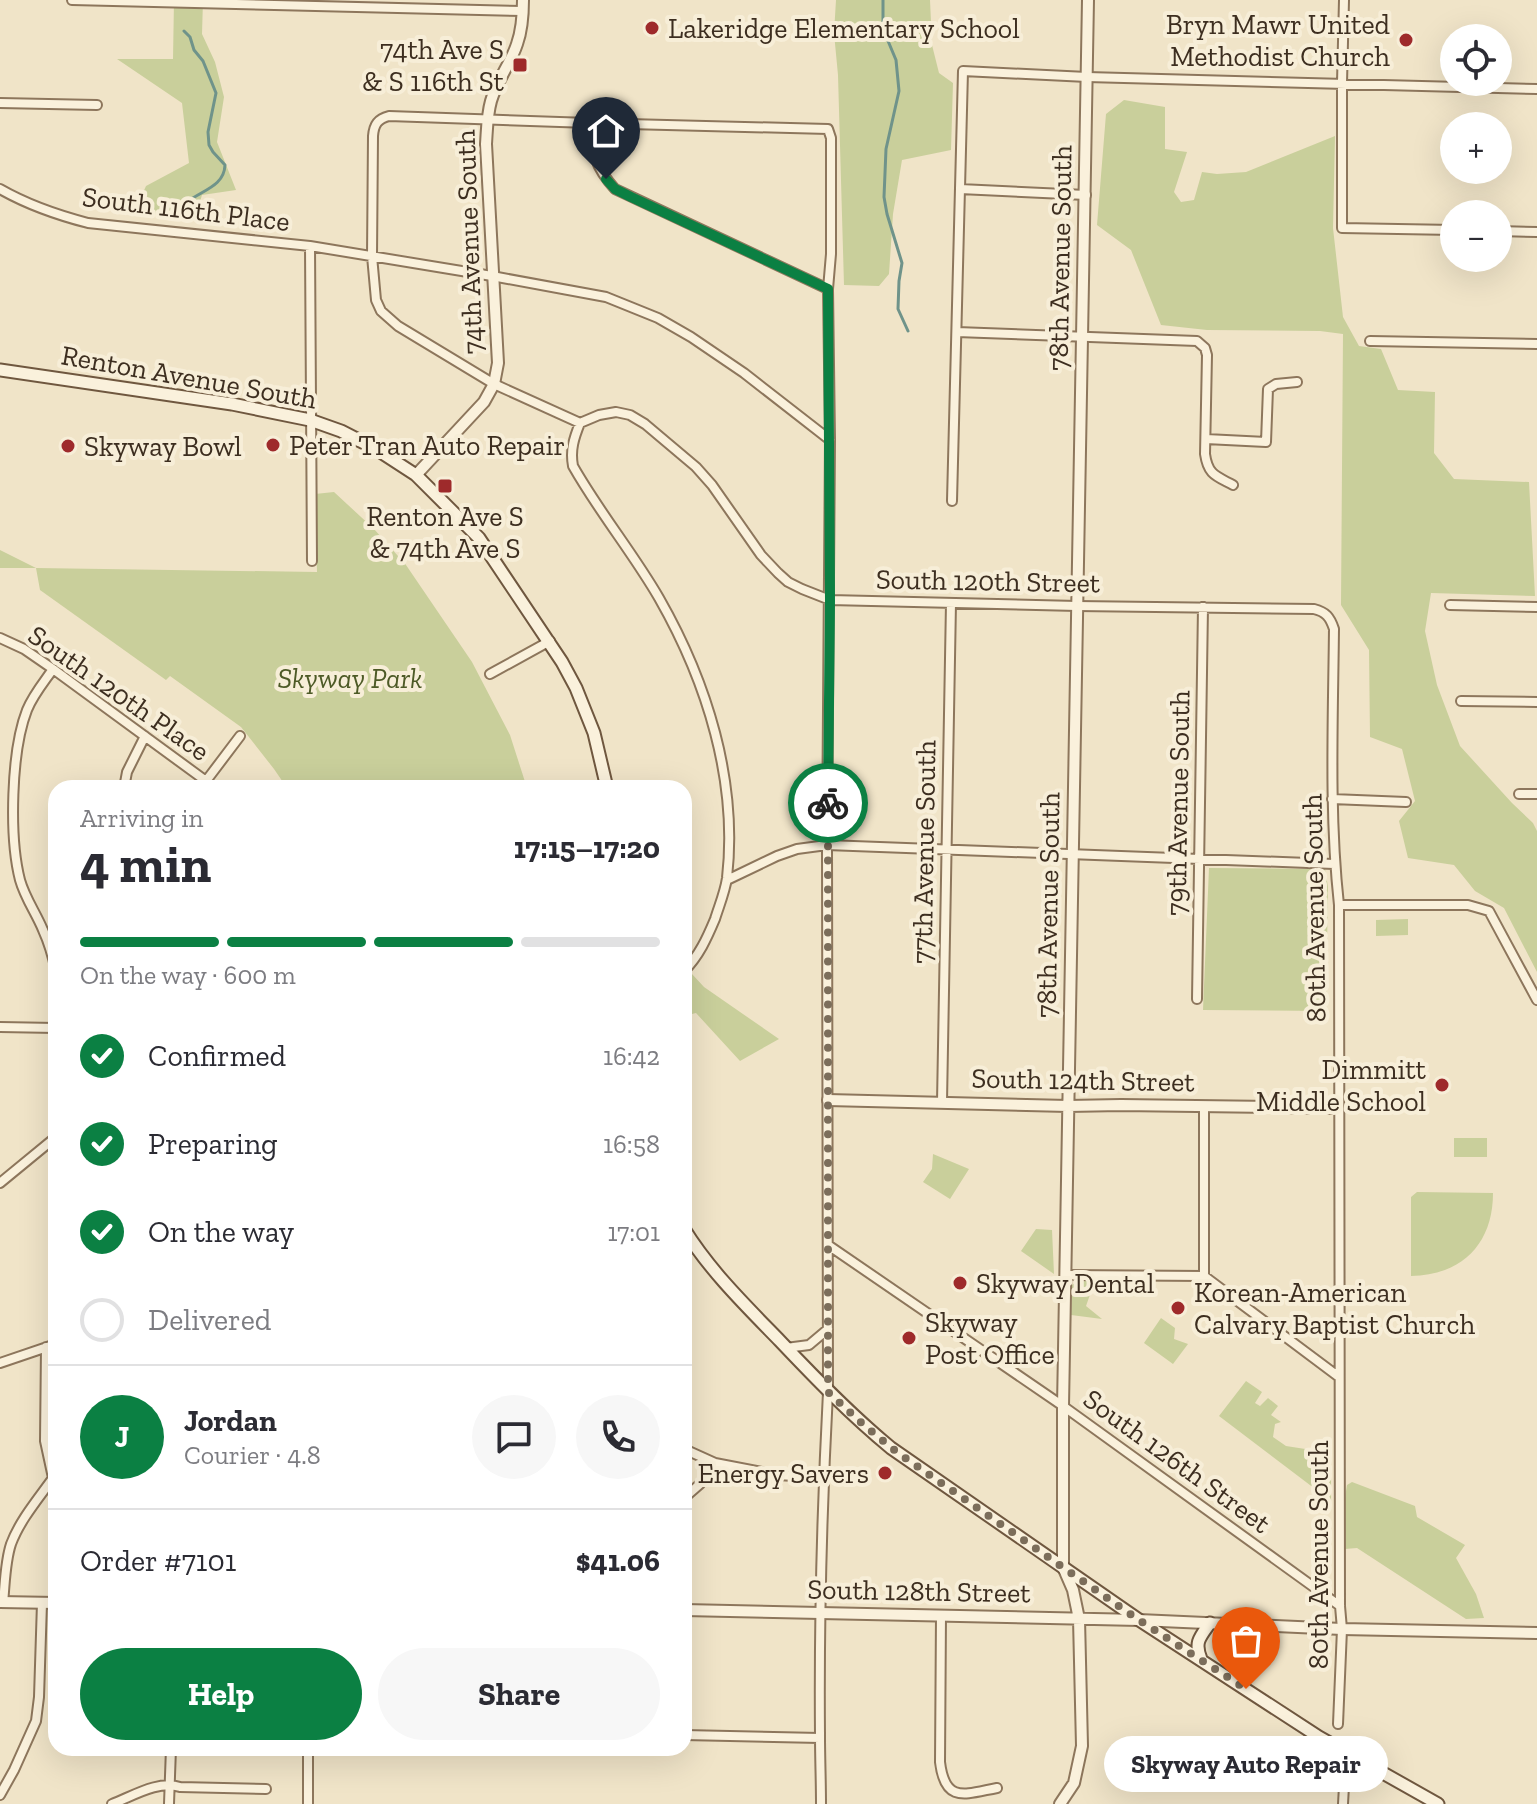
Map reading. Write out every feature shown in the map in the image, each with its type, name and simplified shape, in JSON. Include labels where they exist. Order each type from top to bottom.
[{"type":"main road","name":"Renton Avenue South","points":[[0,370],[232,404],[310,420],[376,449],[416,475],[479,538],[550,641],[586,712],[605,780]]},
{"type":"main road","points":[[692,1240],[717,1274],[828,1392],[891,1448],[1139,1620],[1319,1737],[1438,1804]]},
{"type":"main road","points":[[1201,1660],[1198,1640],[1210,1623]]},
{"type":"street","points":[[72,0],[523,6]]},
{"type":"street","name":"78th Avenue South","points":[[1060,1804],[1074,1783],[1082,1746],[1079,1619],[1073,1590],[1063,1567],[1063,1406],[1088,0]]},
{"type":"street","points":[[1344,0],[1342,228],[1440,230]]},
{"type":"street","name":"74th Avenue South","points":[[416,475],[484,402],[494,384],[498,363],[487,120],[500,76],[517,44],[523,6]]},
{"type":"street","points":[[952,501],[963,71],[1537,89]]},
{"type":"street","points":[[0,103],[97,105]]},
{"type":"street","points":[[692,961],[708,936],[727,880],[727,804],[722,764],[694,668],[659,598],[573,466],[571,453],[580,423],[494,384],[398,326],[381,311],[376,300],[372,256],[373,136],[376,124],[382,118],[828,129],[831,138],[828,289],[828,1392],[823,1478],[821,1804]]},
{"type":"street","points":[[589,123],[598,168],[615,189],[828,289]]},
{"type":"street","name":"South 116th Place","points":[[0,189],[57,215],[88,223],[310,246],[606,297],[658,318],[691,337],[744,373],[830,440]]},
{"type":"street","points":[[960,189],[1086,195]]},
{"type":"street","points":[[1512,231],[1537,232]]},
{"type":"street","points":[[310,246],[312,561]]},
{"type":"street","points":[[957,332],[1192,339],[1201,344],[1207,355],[1205,454],[1208,470],[1233,485]]},
{"type":"street","points":[[1370,341],[1537,344]]},
{"type":"street","points":[[1206,439],[1266,442],[1268,389],[1276,384],[1297,382]]},
{"type":"street","name":"South 120th Street","points":[[580,423],[616,412],[630,415],[645,424],[712,485],[761,555],[778,573],[788,582],[830,600],[1314,609],[1324,612],[1330,619]]},
{"type":"street","name":"77th Avenue South","points":[[942,1102],[951,603]]},
{"type":"street","points":[[1450,605],[1537,607]]},
{"type":"street","name":"79th Avenue South","points":[[1197,999],[1203,607]]},
{"type":"street","name":"80th Avenue South","points":[[1330,619],[1334,629],[1334,864],[1339,905],[1342,1629],[1338,1724]]},
{"type":"street","name":"South 120th Place","points":[[0,638],[24,649],[53,669],[205,780]]},
{"type":"street","points":[[490,674],[550,641]]},
{"type":"street","points":[[48,944],[20,882],[14,816],[16,766],[27,710],[53,669]]},
{"type":"street","points":[[1461,701],[1537,702]]},
{"type":"street","points":[[126,780],[145,736]]},
{"type":"street","name":"South 120th Place","points":[[207,780],[240,736]]},
{"type":"street","points":[[1519,794],[1537,794]]},
{"type":"street","points":[[1332,799],[1406,802]]},
{"type":"street","points":[[727,880],[777,856],[797,849],[827,845],[1334,864]]},
{"type":"street","points":[[1339,905],[1468,905],[1489,911],[1537,1000]]},
{"type":"street","points":[[0,1027],[48,1028]]},
{"type":"street","name":"South 124th Street","points":[[828,1100],[1338,1108]]},
{"type":"street","points":[[1204,1106],[1204,1276]]},
{"type":"street","points":[[0,1183],[48,1144]]},
{"type":"street","name":"South 126th Street","points":[[828,1245],[1063,1406],[1340,1606]]},
{"type":"street","points":[[1065,1275],[1204,1276],[1339,1377]]},
{"type":"street","points":[[786,1348],[809,1345],[828,1329]]},
{"type":"street","points":[[0,1363],[46,1347],[45,1441],[48,1453]]},
{"type":"street","points":[[692,1453],[715,1463],[778,1475],[823,1478]]},
{"type":"street","points":[[692,1491],[715,1463]]},
{"type":"street","points":[[48,1485],[11,1543],[2,1602],[48,1603]]},
{"type":"street","points":[[0,1795],[36,1721],[42,1603]]},
{"type":"street","name":"South 128th Street","points":[[692,1610],[1537,1633]]},
{"type":"street","points":[[941,1615],[942,1777],[946,1787],[955,1793],[997,1788]]},
{"type":"street","points":[[692,1735],[820,1738]]},
{"type":"street","points":[[169,1804],[171,1756]]},
{"type":"street","points":[[308,1756],[308,1804]]},
{"type":"street","points":[[112,1804],[170,1784],[180,1787],[266,1789]]},
{"type":"street","points":[[1343,1804],[1344,1786]]},
{"type":"green space","points":[[174,0],[203,0],[202,34],[215,62],[224,97],[217,142],[236,190],[202,195],[195,218],[134,213],[146,186],[189,163],[182,103],[117,59],[173,59]]},
{"type":"green space","points":[[836,0],[930,0],[932,45],[939,73],[953,83],[951,150],[902,160],[893,214],[889,274],[879,286],[844,285],[834,33]]},
{"type":"green space","points":[[1124,100],[1165,107],[1165,149],[1187,152],[1174,192],[1181,202],[1194,200],[1202,172],[1246,172],[1335,136],[1333,228],[1343,317],[1359,346],[1381,349],[1398,390],[1435,392],[1434,453],[1454,479],[1529,482],[1535,596],[1431,593],[1425,631],[1437,685],[1460,746],[1533,823],[1537,831],[1537,972],[1504,908],[1475,891],[1454,865],[1408,858],[1399,821],[1415,801],[1402,749],[1370,737],[1369,650],[1341,605],[1343,334],[1207,330],[1161,325],[1131,250],[1097,225],[1106,114]]},
{"type":"green space","name":"Skyway Park","points":[[334,492],[374,529],[406,565],[472,662],[510,735],[524,780],[282,780],[241,727],[170,676],[166,680],[40,590],[36,568],[317,572],[315,494]]},
{"type":"green space","points":[[0,550],[36,568],[0,568]]},
{"type":"green space","points":[[1209,868],[1325,869],[1328,887],[1326,1011],[1203,1010]]},
{"type":"green space","points":[[1408,919],[1408,935],[1376,936],[1376,920]]},
{"type":"green space","points":[[692,974],[704,987],[779,1039],[740,1061],[696,1013],[692,1014]]},
{"type":"green space","points":[[1454,1138],[1487,1138],[1487,1157],[1454,1157]]},
{"type":"green space","points":[[933,1154],[969,1169],[950,1199],[923,1182],[932,1169]]},
{"type":"green space","points":[[1417,1192],[1493,1193],[1492,1211],[1481,1241],[1459,1263],[1445,1270],[1411,1276],[1411,1197]]},
{"type":"green space","points":[[1036,1229],[1052,1230],[1054,1274],[1021,1251]]},
{"type":"green space","points":[[1078,1281],[1104,1281],[1110,1290],[1092,1289],[1086,1306],[1102,1319],[1071,1315],[1072,1285]]},
{"type":"green space","points":[[1161,1318],[1175,1328],[1174,1339],[1188,1344],[1173,1364],[1144,1343]]},
{"type":"green space","points":[[1246,1381],[1262,1392],[1255,1403],[1260,1406],[1268,1398],[1278,1406],[1271,1415],[1281,1422],[1275,1424],[1273,1437],[1286,1446],[1331,1453],[1331,1501],[1219,1416]]},
{"type":"green space","points":[[1352,1482],[1415,1506],[1417,1517],[1465,1545],[1456,1558],[1476,1594],[1484,1618],[1466,1619],[1357,1548],[1345,1549],[1345,1497],[1347,1485]]},
{"type":"waterway","points":[[883,0],[883,29],[896,60],[899,91],[886,149],[884,197],[902,263],[898,309],[908,331]]},
{"type":"waterway","points":[[178,215],[189,201],[218,181],[225,165],[209,145],[208,132],[216,93],[203,61],[184,31]]},
{"type":"way so far","points":[[828,803],[828,1392],[898,1453],[1139,1620],[1246,1689]]},
{"type":"place","name":"Lakeridge Elementary School","points":[[652,28]]},
{"type":"place","name":"Bryn Mawr United Methodist Church","points":[[1406,40]]},
{"type":"place","name":"74th Ave S & S 116th St","points":[[520,65]]},
{"type":"place","name":"Peter Tran Auto Repair","points":[[273,445]]},
{"type":"place","name":"Skyway Bowl","points":[[68,446]]},
{"type":"place","name":"Renton Ave S & 74th Ave S","points":[[445,486]]},
{"type":"place","name":"Dimmitt Middle School","points":[[1442,1085]]},
{"type":"place","name":"Skyway Dental","points":[[960,1283]]},
{"type":"place","name":"Korean-American Calvary Baptist Church","points":[[1178,1308]]},
{"type":"place","name":"Skyway Post Office","points":[[909,1338]]},
{"type":"place","name":"Energy Savers","points":[[885,1473]]},
{"type":"place","name":"Skyway Auto Repair","points":[[1246,1689]]},
{"type":"route","points":[[606,179],[615,189],[631,197],[828,289],[828,803]]}]
